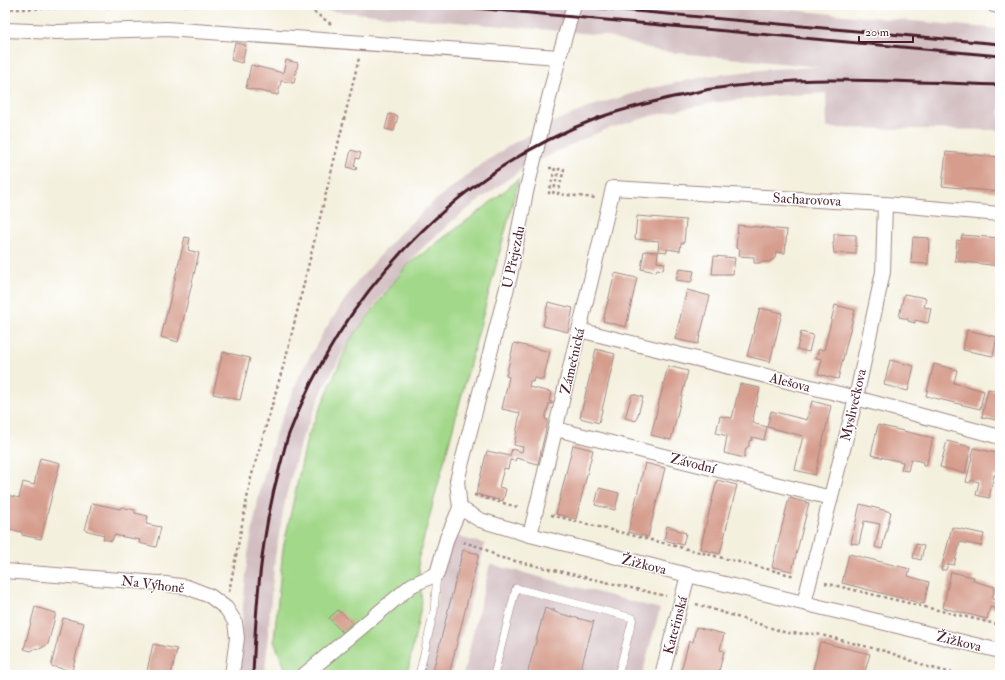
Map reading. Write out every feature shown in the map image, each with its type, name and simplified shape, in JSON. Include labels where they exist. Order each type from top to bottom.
[{"type":"street","name":"U Přejezdu","points":[[460,508],[457,481],[510,276],[526,192],[559,57],[574,5]]},
{"type":"street","points":[[994,5],[1000,6]]},
{"type":"street","points":[[5,30],[56,32],[167,29],[559,57]]},
{"type":"street","name":"Sacharovova","points":[[611,194],[885,204],[1000,214]]},
{"type":"street","name":"Zámečnická","points":[[530,535],[611,194]]},
{"type":"street","name":"Myslivečkova","points":[[804,604],[856,398],[883,272],[885,204]]},
{"type":"street","name":"Alešova","points":[[579,330],[856,398],[1000,437]]},
{"type":"street","name":"Závodní","points":[[556,429],[831,498]]},
{"type":"street","points":[[304,675],[412,585],[438,574],[447,538],[460,508]]},
{"type":"street","name":"Žižkova","points":[[460,508],[480,520],[530,535],[804,604],[1000,651]]},
{"type":"street","name":"Na Výhoně","points":[[5,571],[158,583],[187,587],[210,596],[226,608],[235,622],[237,638],[232,675]]},
{"type":"street","name":"Kateřinská","points":[[662,675],[688,575]]},
{"type":"lane","points":[[419,675],[434,611],[438,574]]},
{"type":"lane","points":[[494,675],[516,588],[633,618],[618,675]]},
{"type":"path","points":[[5,8],[18,9],[196,5]]},
{"type":"path","points":[[304,5],[331,24],[345,42]]},
{"type":"path","points":[[226,608],[251,478],[287,353],[363,42]]},
{"type":"path","points":[[547,174],[549,168],[555,168],[549,193],[553,194],[559,168],[564,169],[558,194],[611,194]]},
{"type":"path","points":[[469,494],[1000,626]]},
{"type":"path","points":[[888,652],[928,667],[961,675]]},
{"type":"shaded area","points":[[262,5],[735,5],[1000,29],[1000,130],[827,128],[826,93],[772,96],[711,103],[651,116],[604,130],[524,168],[494,189],[451,222],[418,252],[379,299],[347,345],[324,387],[301,441],[286,496],[275,557],[265,675],[238,675],[248,554],[260,490],[276,432],[300,375],[324,331],[357,282],[399,234],[433,202],[478,167],[512,144],[558,120],[595,105],[644,90],[707,76],[770,69],[821,67],[658,51],[604,35]]},
{"type":"shaded area","points":[[451,535],[485,544],[451,675],[418,675]]},
{"type":"shaded area","points":[[490,564],[660,609],[642,675],[463,675]]},
{"type":"green space","points":[[519,179],[418,560],[422,602],[407,675],[288,675],[274,641],[283,549],[307,438],[350,340],[407,265],[480,211]]},
{"type":"building","points":[[235,43],[246,45],[242,63],[231,60]]},
{"type":"building","points":[[286,60],[298,63],[294,83],[281,81],[278,95],[246,88],[251,65],[283,73]]},
{"type":"building","points":[[389,114],[398,116],[394,131],[385,129]]},
{"type":"building","points":[[351,150],[361,153],[359,159],[356,158],[354,166],[357,167],[356,170],[347,167]]},
{"type":"building","points":[[946,152],[1000,157],[1000,192],[942,186]]},
{"type":"building","points":[[637,216],[686,220],[684,243],[681,243],[680,251],[667,249],[667,252],[658,251],[659,241],[635,239]]},
{"type":"building","points":[[738,225],[787,230],[785,253],[776,252],[775,258],[769,262],[760,263],[754,263],[754,257],[739,256],[740,249],[736,248]]},
{"type":"building","points":[[834,234],[856,235],[856,254],[834,253]]},
{"type":"building","points":[[962,235],[1000,238],[1000,266],[955,261],[957,240],[961,241]]},
{"type":"building","points":[[185,237],[190,238],[188,250],[199,253],[178,342],[161,337]]},
{"type":"building","points":[[913,237],[929,238],[928,264],[911,263]]},
{"type":"building","points":[[644,251],[658,252],[657,262],[665,263],[663,270],[657,269],[656,272],[641,269]]},
{"type":"building","points":[[714,256],[735,258],[733,274],[712,274]]},
{"type":"building","points":[[679,269],[694,271],[692,281],[676,280]]},
{"type":"building","points":[[615,273],[637,278],[626,327],[603,321]]},
{"type":"building","points":[[687,290],[710,296],[698,344],[675,339]]},
{"type":"building","points":[[904,294],[926,298],[924,307],[931,308],[928,323],[915,320],[915,323],[908,321],[908,319],[899,317]]},
{"type":"building","points":[[548,302],[573,308],[568,332],[543,326]]},
{"type":"building","points":[[835,305],[855,310],[838,379],[818,374],[822,359],[816,358],[819,349],[824,350]]},
{"type":"building","points":[[760,308],[782,313],[770,362],[747,356]]},
{"type":"building","points":[[967,330],[997,337],[993,356],[963,350]]},
{"type":"building","points":[[801,332],[813,335],[809,352],[797,349]]},
{"type":"building","points":[[514,343],[550,352],[543,380],[534,378],[533,382],[530,381],[529,387],[551,392],[549,401],[552,402],[552,404],[549,403],[545,419],[548,420],[538,464],[516,458],[515,461],[510,460],[508,469],[504,468],[499,487],[506,489],[503,501],[476,494],[487,451],[510,456],[512,449],[522,452],[523,447],[514,445],[520,413],[502,409],[509,377],[506,376]]},
{"type":"building","points":[[596,349],[615,354],[599,423],[580,418]]},
{"type":"building","points":[[223,352],[250,358],[240,400],[213,394]]},
{"type":"building","points":[[890,360],[914,366],[908,391],[884,385]]},
{"type":"building","points":[[934,364],[957,370],[954,383],[984,391],[980,409],[926,396]]},
{"type":"building","points":[[668,366],[688,371],[671,440],[651,435]]},
{"type":"building","points":[[740,384],[760,388],[752,423],[767,427],[764,440],[752,437],[752,440],[749,441],[749,446],[746,448],[744,458],[724,453],[727,436],[716,433],[720,416],[732,418]]},
{"type":"building","points":[[998,387],[1000,387],[1000,421],[982,417],[988,389],[997,391]]},
{"type":"building","points":[[632,394],[643,397],[636,421],[625,418]]},
{"type":"building","points":[[812,401],[831,406],[815,475],[795,470],[803,436],[767,427],[771,411],[807,420]]},
{"type":"building","points":[[878,425],[933,438],[926,466],[923,466],[923,462],[911,459],[908,471],[901,470],[903,462],[871,455]]},
{"type":"building","points":[[947,441],[971,447],[965,473],[940,467]]},
{"type":"building","points":[[573,445],[593,450],[576,519],[556,514]]},
{"type":"building","points":[[974,448],[1000,454],[1000,479],[994,475],[989,498],[976,495],[979,482],[971,480],[970,483],[966,482]]},
{"type":"building","points":[[40,458],[60,463],[41,539],[22,535],[22,532],[5,528],[5,503],[7,495],[19,498],[23,482],[34,485]]},
{"type":"building","points":[[645,463],[665,468],[648,537],[628,532]]},
{"type":"building","points":[[717,480],[737,485],[720,554],[700,549]]},
{"type":"building","points":[[599,488],[619,493],[615,510],[595,505]]},
{"type":"building","points":[[789,498],[809,503],[792,571],[772,567]]},
{"type":"building","points":[[92,503],[120,509],[121,507],[135,510],[135,513],[148,516],[146,524],[161,527],[156,547],[139,543],[140,540],[114,535],[112,541],[103,539],[104,535],[85,530]]},
{"type":"building","points":[[860,504],[891,512],[882,549],[875,547],[880,524],[864,521],[859,544],[851,543]]},
{"type":"building","points":[[667,526],[686,533],[683,545],[664,540]]},
{"type":"building","points":[[952,527],[984,534],[981,546],[960,542],[954,565],[948,564],[946,570],[941,570]]},
{"type":"building","points":[[916,544],[924,546],[921,560],[913,558]]},
{"type":"building","points":[[463,550],[479,554],[449,675],[432,675]]},
{"type":"building","points":[[849,554],[910,569],[908,576],[929,582],[924,604],[842,583]]},
{"type":"building","points":[[951,572],[974,577],[973,581],[995,587],[992,599],[999,601],[997,609],[990,607],[987,619],[943,608]]},
{"type":"building","points":[[35,607],[56,613],[48,644],[40,649],[36,648],[31,651],[24,649]]},
{"type":"building","points":[[545,608],[553,611],[554,609],[554,612],[592,622],[594,621],[579,675],[527,675]]},
{"type":"building","points":[[338,610],[352,623],[342,632],[329,618]]},
{"type":"building","points":[[63,618],[84,623],[72,671],[51,666]]},
{"type":"building","points":[[696,627],[724,634],[720,650],[724,651],[718,675],[680,675],[689,641],[693,642]]},
{"type":"building","points":[[820,642],[870,654],[864,675],[812,675]]},
{"type":"building","points":[[153,644],[177,649],[171,675],[146,675]]},
{"type":"railway","points":[[442,5],[1000,56]]},
{"type":"railway","points":[[568,5],[1000,44]]},
{"type":"railway","points":[[253,675],[260,570],[268,518],[289,434],[312,382],[340,332],[373,286],[410,243],[452,204],[497,170],[546,141],[598,118],[673,97],[711,89],[799,81],[871,80],[1000,85]]}]
